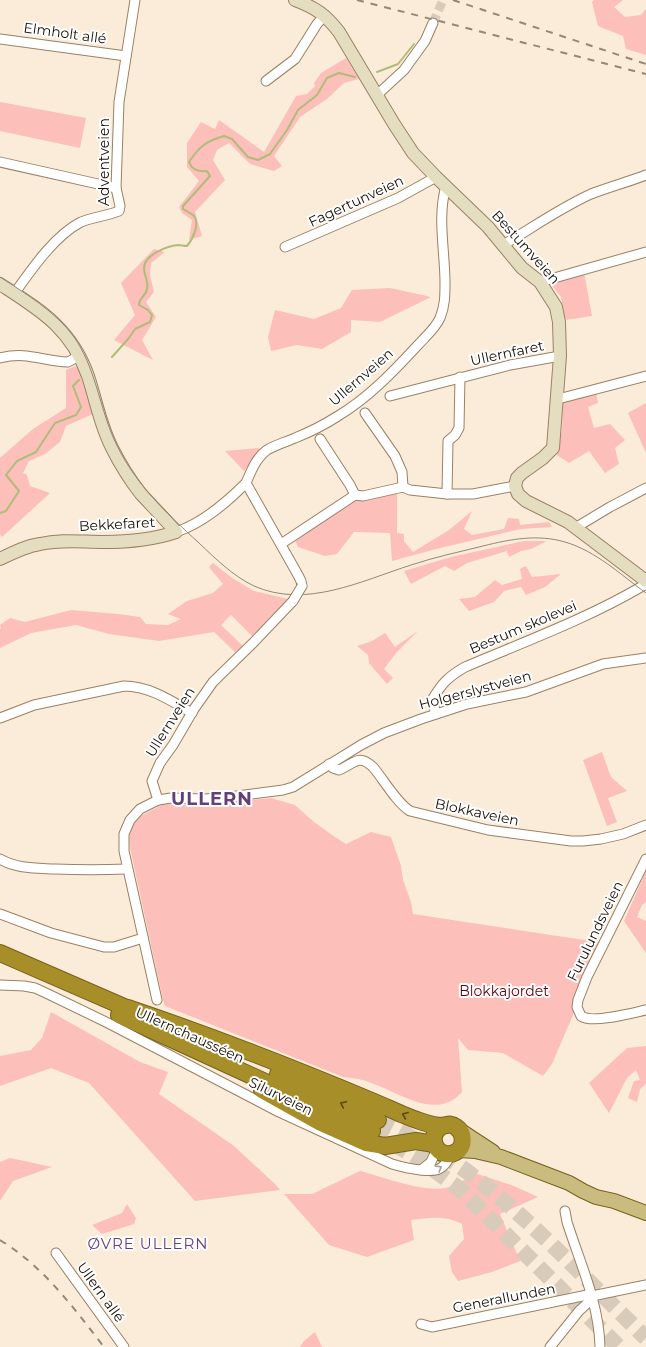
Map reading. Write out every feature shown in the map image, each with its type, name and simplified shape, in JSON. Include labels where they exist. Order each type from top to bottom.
[{"type":"highway","name":"Ullernchausséen","points":[[0,953],[128,1008],[375,1126],[202,1053],[93,1003],[0,964]]},
{"type":"highway","points":[[128,1008],[203,1034],[373,1101],[416,1120],[442,1126]]},
{"type":"highway","points":[[202,1053],[279,1100],[321,1123],[354,1138],[379,1146],[392,1146],[416,1141],[445,1149],[463,1143],[461,1131],[450,1124],[438,1128],[434,1136],[445,1149]]},
{"type":"main road","points":[[461,1131],[501,1158]]},
{"type":"main road","points":[[445,1149],[482,1153],[501,1158],[569,1183],[585,1185],[597,1190],[614,1201],[646,1213]]},
{"type":"street","name":"Adventveien","points":[[14,294],[50,247],[64,233],[90,219],[119,211],[120,206],[116,188],[119,102],[135,0]]},
{"type":"street","name":"Bestumveien","points":[[296,0],[312,6],[324,15],[339,32],[413,153],[488,227],[522,268],[540,282],[556,307],[559,322],[560,356],[558,399],[553,448],[543,458],[522,473],[517,478],[515,486]]},
{"type":"street","points":[[266,81],[295,59],[324,15]]},
{"type":"street","points":[[377,95],[404,70],[425,41],[434,24]]},
{"type":"street","name":"Elmholt allé","points":[[0,39],[126,56]]},
{"type":"street","points":[[0,162],[116,188]]},
{"type":"street","points":[[503,245],[572,204],[593,194],[646,175]]},
{"type":"street","name":"Fagertunveien","points":[[285,247],[398,198],[436,177]]},
{"type":"street","name":"Ullernveien","points":[[158,800],[152,781],[160,763],[173,745],[192,712],[213,682],[293,601],[302,586],[298,575],[246,483],[251,469],[267,450],[315,429],[352,407],[398,366],[434,327],[444,308],[445,300],[442,200],[446,186]]},
{"type":"street","points":[[540,282],[646,252]]},
{"type":"street","points":[[0,284],[50,318],[60,328],[79,356],[88,377],[102,426],[112,448],[135,485],[176,532]]},
{"type":"street","points":[[0,358],[20,355],[68,362],[79,356]]},
{"type":"street","name":"Ullernfaret","points":[[390,396],[510,365],[560,356]]},
{"type":"street","points":[[558,399],[646,376]]},
{"type":"street","name":"Ullernfaret","points":[[447,494],[448,441],[455,435],[459,428],[460,377]]},
{"type":"street","points":[[365,413],[395,456],[402,472],[403,487]]},
{"type":"street","points":[[320,439],[355,495]]},
{"type":"street","name":"Bekkefaret","points":[[0,559],[39,544],[60,541],[105,542],[158,538],[176,532],[204,518],[215,511],[246,483]]},
{"type":"street","points":[[281,544],[355,495],[363,496],[403,487],[410,490],[447,494],[473,494],[515,486],[518,494],[524,500],[560,517],[646,582]]},
{"type":"street","points":[[575,528],[646,488]]},
{"type":"street","name":"Bestum skolevei","points":[[436,714],[432,700],[443,682],[457,672],[465,667],[603,607],[646,582]]},
{"type":"street","name":"Holgerslystveien","points":[[158,800],[171,798],[205,799],[283,790],[293,786],[384,733],[436,714],[468,704],[526,692],[603,664],[646,658]]},
{"type":"street","points":[[0,718],[34,705],[124,686],[133,686],[156,693],[192,712]]},
{"type":"street","name":"Blokkaveien","points":[[329,764],[333,768],[339,770],[356,760],[368,762],[374,766],[399,801],[410,812],[488,830],[562,840],[583,841],[615,836],[646,825]]},
{"type":"street","points":[[157,1000],[127,868],[124,851],[124,834],[130,820],[140,809],[158,800]]},
{"type":"street","points":[[0,859],[15,866],[28,868],[99,871],[127,868]]},
{"type":"street","name":"Furulundsveien","points":[[646,859],[587,978],[578,1000],[577,1007],[581,1016],[589,1020],[646,1010]]},
{"type":"street","points":[[0,914],[51,933],[104,946],[114,947],[143,938]]},
{"type":"street","name":"Silurveien","points":[[0,985],[24,986],[34,988],[48,994],[108,1023],[279,1112],[392,1164],[432,1172],[445,1165],[445,1149]]},
{"type":"street","points":[[421,1170],[432,1162],[445,1149]]},
{"type":"street","points":[[565,1211],[567,1222],[592,1296],[600,1334],[600,1347]]},
{"type":"street","name":"Ullern allé","points":[[56,1253],[124,1347]]},
{"type":"street","name":"Generallunden","points":[[421,1324],[426,1326],[437,1326],[646,1285]]},
{"type":"street","points":[[550,1347],[592,1296]]},
{"type":"green space","points":[[594,0],[623,0],[614,7],[625,17],[641,15],[646,9],[646,55],[626,49],[623,36],[598,26],[592,2]]},
{"type":"green space","points":[[346,58],[359,79],[344,83],[327,99],[300,117],[274,156],[282,166],[274,171],[250,164],[229,143],[217,150],[213,160],[225,180],[195,212],[202,236],[189,240],[192,220],[182,213],[179,207],[199,181],[187,167],[187,143],[201,122],[215,129],[219,120],[264,152],[296,96],[307,94],[315,86],[314,83],[321,73]]},
{"type":"green space","points":[[0,102],[86,118],[80,148],[0,131]]},
{"type":"green space","points":[[154,249],[165,252],[151,263],[150,275],[154,292],[146,302],[156,317],[142,340],[153,360],[114,340],[135,315],[121,283]]},
{"type":"green space","points":[[584,272],[592,316],[565,320],[561,297],[549,282]]},
{"type":"green space","points":[[390,288],[431,297],[380,322],[351,320],[351,332],[322,349],[297,345],[271,351],[268,337],[275,310],[314,319],[341,308],[352,290]]},
{"type":"green space","points":[[75,366],[81,371],[93,414],[66,426],[60,442],[45,454],[29,461],[23,473],[27,475],[30,486],[50,493],[2,537],[0,534],[0,458],[33,429],[66,408],[66,370]]},
{"type":"green space","points":[[596,392],[598,403],[588,407],[594,428],[610,424],[625,440],[615,448],[619,464],[605,473],[589,451],[569,463],[557,455],[562,430],[563,400]]},
{"type":"green space","points":[[646,403],[646,453],[628,413]]},
{"type":"green space","points":[[258,448],[261,450],[244,471],[225,451]]},
{"type":"green space","points":[[397,491],[397,533],[404,534],[404,541],[413,552],[449,530],[472,511],[464,529],[472,535],[504,529],[508,518],[519,519],[520,525],[549,522],[552,527],[521,529],[392,561],[390,533],[354,532],[337,554],[325,556],[298,547],[295,540],[349,502]]},
{"type":"green space","points":[[524,541],[547,541],[509,557],[507,551],[467,563],[454,571],[445,566],[411,584],[404,571],[451,557]]},
{"type":"green space","points":[[213,563],[232,578],[254,591],[288,599],[252,636],[231,615],[221,625],[243,646],[235,652],[214,632],[159,641],[109,634],[76,625],[31,633],[0,648],[0,625],[10,618],[25,622],[71,610],[140,617],[146,624],[168,625],[181,619],[168,614],[187,601],[213,593],[223,584],[209,567]]},
{"type":"green space","points":[[526,566],[532,577],[561,574],[545,587],[526,595],[521,587],[504,591],[494,602],[469,611],[459,599],[475,597],[495,580],[502,585],[522,579],[520,569]]},
{"type":"green space","points":[[418,631],[396,653],[384,669],[393,678],[387,684],[369,663],[368,655],[357,646],[372,641],[385,633],[395,647]]},
{"type":"green space","points":[[602,752],[611,777],[627,791],[608,798],[617,822],[607,826],[583,760]]},
{"type":"green space","name":"Blokkajordet","points":[[271,798],[295,805],[314,822],[346,844],[371,832],[391,837],[401,866],[403,880],[411,902],[413,914],[604,943],[552,1064],[543,1076],[503,1053],[468,1050],[458,1038],[462,1092],[451,1101],[439,1105],[426,1104],[413,1101],[360,1079],[343,1077],[165,1006],[130,848],[130,832],[135,822],[141,816],[163,804],[206,805]]},
{"type":"green space","points":[[646,871],[646,902],[642,905],[637,917],[646,921],[646,953],[624,921]]},
{"type":"green space","points":[[51,1012],[140,1062],[168,1072],[159,1094],[234,1146],[280,1190],[195,1201],[89,1083],[51,1068],[0,1086],[0,1056],[31,1050],[42,1038]]},
{"type":"green space","points":[[646,1046],[646,1084],[640,1089],[637,1102],[628,1098],[634,1081],[640,1080],[636,1070],[627,1078],[609,1113],[589,1083],[627,1048]]},
{"type":"green space","points":[[10,1158],[52,1167],[13,1181],[0,1201],[0,1162]]},
{"type":"green space","points":[[360,1171],[414,1186],[436,1189],[453,1186],[475,1173],[514,1186],[538,1197],[500,1214],[520,1261],[492,1272],[458,1281],[452,1272],[449,1256],[464,1239],[462,1224],[443,1218],[411,1220],[414,1240],[367,1257],[329,1245],[284,1194],[312,1194]]},
{"type":"green space","points":[[127,1204],[136,1218],[134,1224],[102,1234],[92,1225],[122,1213]]},
{"type":"green space","points":[[315,1332],[322,1347],[300,1347],[304,1341]]},
{"type":"waterway","points":[[377,72],[398,64],[414,44]]},
{"type":"waterway","points":[[112,357],[135,329],[150,322],[152,315],[148,310],[139,305],[147,289],[144,268],[145,263],[152,255],[162,249],[178,245],[187,246],[193,236],[196,227],[196,219],[193,215],[183,209],[183,206],[210,176],[207,171],[196,170],[190,165],[189,162],[196,152],[208,142],[224,136],[232,139],[248,157],[258,160],[270,154],[287,130],[298,110],[317,95],[327,78],[339,73],[355,77]]},
{"type":"waterway","points":[[0,513],[6,511],[19,491],[6,475],[17,461],[36,452],[55,423],[76,415],[81,407],[73,386],[79,380]]},
{"type":"tunnel","points":[[433,23],[443,0]]},
{"type":"tunnel","points":[[378,1120],[450,1160],[496,1194],[562,1254],[646,1338]]},
{"type":"tunnel","points":[[372,1131],[418,1158],[461,1190],[619,1347]]},
{"type":"tram line","points":[[0,277],[49,311],[74,337],[92,373],[113,437],[130,468],[150,495],[174,520],[218,561],[246,582],[254,586],[274,592],[293,595],[313,594],[353,585],[411,565],[504,541],[524,538],[545,538],[565,542],[587,551],[608,564],[646,593]]},
{"type":"railway","points":[[357,0],[646,74]]},
{"type":"railway","points":[[453,0],[646,64]]},
{"type":"railway","points":[[0,1240],[30,1262],[44,1275],[69,1303],[104,1347]]},
{"type":"district","name":"ULLERN","points":[[212,799]]},
{"type":"district","name":"ØVRE ULLERN","points":[[148,1244]]}]
